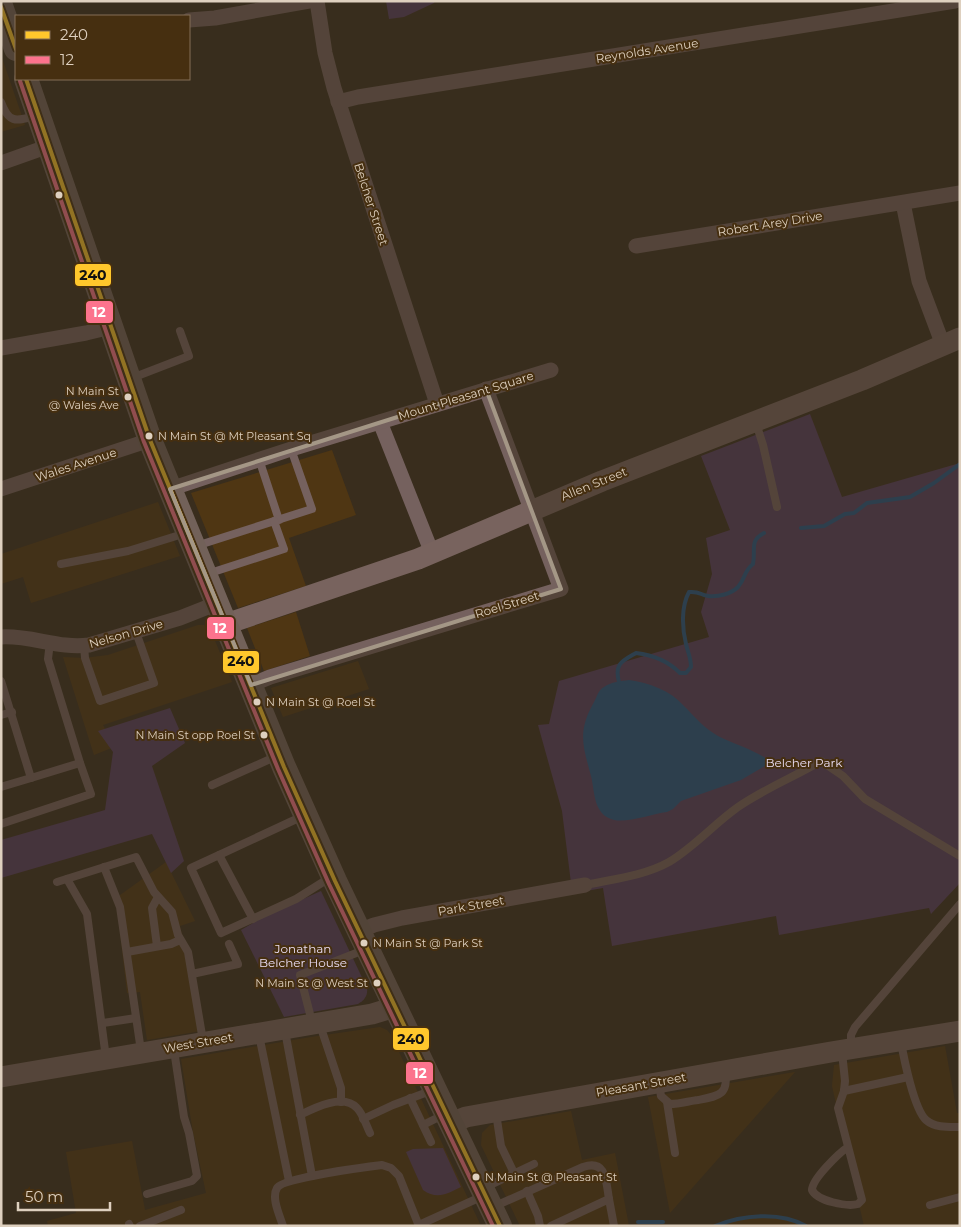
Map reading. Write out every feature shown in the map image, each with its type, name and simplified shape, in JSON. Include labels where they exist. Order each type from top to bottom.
[{"type":"main road","points":[[1,6],[15,46]]},
{"type":"main road","points":[[26,80],[150,440],[250,685],[332,876],[490,1204]]},
{"type":"street","points":[[190,20],[215,18],[309,1]]},
{"type":"street","name":"Belcher Street","points":[[316,1],[325,53],[338,102],[437,404]]},
{"type":"street","name":"Reynolds Avenue","points":[[338,102],[368,95],[956,1]]},
{"type":"street","points":[[1,163],[49,146]]},
{"type":"street","name":"Robert Arey Drive","points":[[636,246],[960,193]]},
{"type":"street","points":[[903,203],[919,281],[951,341]]},
{"type":"street","points":[[1,348],[111,327]]},
{"type":"street","name":"Allen Street","points":[[222,614],[244,616],[390,570],[432,554],[531,510],[870,376],[951,341]]},
{"type":"street","name":"Mount Pleasant Square","points":[[170,489],[290,449],[551,370]]},
{"type":"street","name":"Roel Street","points":[[250,685],[277,675],[560,589],[486,389]]},
{"type":"street","points":[[380,422],[432,554]]},
{"type":"street","name":"Wales Avenue","points":[[1,489],[150,440]]},
{"type":"street","name":"Nelson Drive","points":[[1,636],[23,637],[73,646],[84,646],[136,632],[222,614]]},
{"type":"street","name":"Park Street","points":[[363,940],[374,925],[402,918],[585,885]]},
{"type":"street","name":"West Street","points":[[1,1077],[372,1014],[395,1006]]},
{"type":"street","name":"Pleasant Street","points":[[449,1118],[466,1117],[725,1070],[960,1031]]},
{"type":"lane","points":[[1,102],[3,112],[15,120],[39,115]]},
{"type":"lane","points":[[129,379],[189,356],[180,331]]},
{"type":"lane","points":[[755,421],[763,445],[777,507]]},
{"type":"lane","points":[[61,564],[128,550],[191,540],[276,520],[312,509],[290,449]]},
{"type":"lane","points":[[206,575],[284,549],[259,459]]},
{"type":"lane","points":[[84,646],[85,658],[100,701],[154,683],[136,632]]},
{"type":"lane","points":[[1,824],[91,794],[48,659],[50,642]]},
{"type":"lane","points":[[1,681],[31,778]]},
{"type":"lane","points":[[1,715],[12,712]]},
{"type":"lane","points":[[212,785],[279,755]]},
{"type":"lane","points":[[585,885],[652,870],[670,861],[737,808],[765,790],[796,776],[821,761],[843,776],[865,799],[960,856]]},
{"type":"lane","points":[[1,787],[80,763]]},
{"type":"lane","points":[[305,816],[191,868],[221,933],[296,899],[332,876]]},
{"type":"lane","points":[[219,855],[253,919]]},
{"type":"lane","points":[[58,882],[136,857],[150,886],[172,912],[180,940],[188,952],[203,1043]]},
{"type":"lane","points":[[104,867],[120,907],[141,1053]]},
{"type":"lane","points":[[67,879],[87,914],[107,1059]]},
{"type":"lane","points":[[157,946],[152,908],[158,897]]},
{"type":"lane","points":[[848,1147],[814,1182],[812,1190],[817,1197],[836,1203],[856,1205],[862,1200],[838,1108],[844,1091],[845,1080],[841,1050],[854,1027],[960,904]]},
{"type":"lane","points":[[127,952],[174,943],[180,940]]},
{"type":"lane","points":[[341,1102],[341,1088],[316,1024],[300,975],[363,940]]},
{"type":"lane","points":[[192,974],[238,964],[229,944]]},
{"type":"lane","points":[[103,1023],[136,1018]]},
{"type":"lane","points":[[284,1029],[312,1176]]},
{"type":"lane","points":[[258,1033],[290,1181]]},
{"type":"lane","points":[[900,1040],[908,1077],[921,1113],[926,1120],[934,1125],[960,1127]]},
{"type":"lane","points":[[147,1194],[192,1181],[198,1176],[190,1133],[184,1117],[174,1048]]},
{"type":"lane","points":[[658,1082],[661,1096],[667,1102],[673,1104],[719,1096],[727,1083],[725,1070]]},
{"type":"lane","points":[[844,1091],[908,1077]]},
{"type":"lane","points":[[363,1119],[435,1089]]},
{"type":"lane","points":[[410,1098],[431,1142]]},
{"type":"lane","points":[[300,1115],[316,1107],[341,1102],[354,1106],[359,1110],[370,1133]]},
{"type":"lane","points":[[667,1102],[675,1154]]},
{"type":"lane","points":[[495,1111],[501,1146],[514,1174]]},
{"type":"lane","points":[[422,1125],[449,1118]]},
{"type":"lane","points":[[490,1204],[514,1174],[534,1164]]},
{"type":"lane","points":[[283,1226],[275,1193],[279,1186],[290,1181],[312,1176],[388,1166],[399,1176],[419,1225],[490,1204],[527,1191],[583,1167],[594,1165],[600,1167],[604,1173],[614,1226]]},
{"type":"lane","points":[[527,1191],[540,1226]]},
{"type":"lane","points":[[930,1205],[960,1197]]},
{"type":"lane","points":[[551,1226],[610,1199]]},
{"type":"lane","points":[[140,1226],[181,1210]]},
{"type":"highlighted area","points":[[486,389],[561,589],[251,685],[170,489]]},
{"type":"shaded area","points":[[1,55],[25,125],[1,132]]},
{"type":"shaded area","points":[[332,450],[356,515],[289,538],[306,586],[238,608],[191,493]]},
{"type":"shaded area","points":[[158,502],[180,556],[31,603],[23,577],[1,584],[1,554]]},
{"type":"shaded area","points":[[296,612],[310,656],[264,671],[247,628]]},
{"type":"shaded area","points":[[198,625],[204,625],[211,631],[232,682],[103,725],[114,747],[94,755],[63,657],[84,658],[108,655]]},
{"type":"shaded area","points":[[358,661],[369,689],[283,717],[271,688]]},
{"type":"shaded area","points":[[166,862],[195,921],[180,926],[201,1031],[147,1040],[140,992],[127,993],[116,898]]},
{"type":"shaded area","points":[[380,1027],[387,1030],[391,1035],[481,1226],[48,1226],[47,1221],[76,1213],[66,1152],[132,1141],[145,1210],[206,1193],[193,1132],[181,1059]]},
{"type":"shaded area","points":[[945,1046],[957,1113],[960,1113],[960,1226],[864,1226],[832,1086],[834,1065]]},
{"type":"shaded area","points":[[795,1072],[670,1213],[648,1097]]},
{"type":"shaded area","points":[[571,1111],[582,1160],[615,1153],[629,1226],[520,1226],[481,1145],[482,1133],[490,1125]]},
{"type":"shaded area","points":[[761,1217],[786,1218],[806,1226],[715,1226],[722,1223]]},
{"type":"green space","points":[[386,1],[435,1],[404,17],[389,19]]},
{"type":"green space","name":"Belcher Park","points":[[810,414],[842,497],[960,463],[960,883],[931,914],[929,908],[779,935],[776,916],[612,946],[603,888],[586,891],[571,883],[562,811],[538,725],[549,724],[559,681],[709,637],[701,612],[712,574],[706,538],[730,530],[701,456]]},
{"type":"green space","points":[[170,708],[185,743],[152,766],[184,861],[171,873],[152,834],[1,878],[1,840],[105,810],[113,752],[98,731]]},
{"type":"green space","name":"Jonathan Belcher House","points":[[321,891],[367,988],[366,995],[358,1004],[284,1017],[241,930],[263,917]]},
{"type":"green space","points":[[443,1148],[461,1187],[447,1194],[433,1195],[423,1190],[406,1152],[413,1149]]},
{"type":"water","points":[[629,680],[652,685],[666,692],[678,700],[713,733],[767,759],[765,766],[741,780],[681,801],[667,812],[620,821],[607,817],[602,813],[596,802],[584,747],[583,731],[585,722],[600,690],[607,685]]},
{"type":"waterway","points":[[801,528],[824,526],[845,514],[854,513],[867,503],[910,497],[934,483],[960,464]]},
{"type":"waterway","points":[[619,682],[618,667],[627,658],[636,653],[660,659],[680,673],[686,673],[691,664],[683,618],[686,598],[689,592],[716,596],[728,593],[738,587],[753,564],[756,539],[764,533]]},
{"type":"waterway","points":[[715,1226],[737,1219],[761,1216],[785,1218],[806,1226]]},
{"type":"waterway","points":[[638,1222],[663,1222]]},
{"type":"transit line","name":"240","points":[[1,7],[15,46]]},
{"type":"transit line","name":"240","points":[[26,80],[150,440],[284,767],[335,881],[500,1226]]},
{"type":"transit line","name":"12","points":[[20,81],[144,442],[278,769],[329,884],[493,1226]]},
{"type":"place","name":"N Main St @ Wales Ave","points":[[128,397]]},
{"type":"place","name":"N Main St @ Mt Pleasant Sq","points":[[149,436]]},
{"type":"place","name":"N Main St @ Roel St","points":[[257,702]]},
{"type":"place","name":"N Main St opp Roel St","points":[[264,735]]},
{"type":"place","name":"N Main St @ Park St","points":[[364,943]]},
{"type":"place","name":"N Main St @ West St","points":[[377,983]]},
{"type":"place","name":"N Main St @ Pleasant St","points":[[476,1177]]}]
